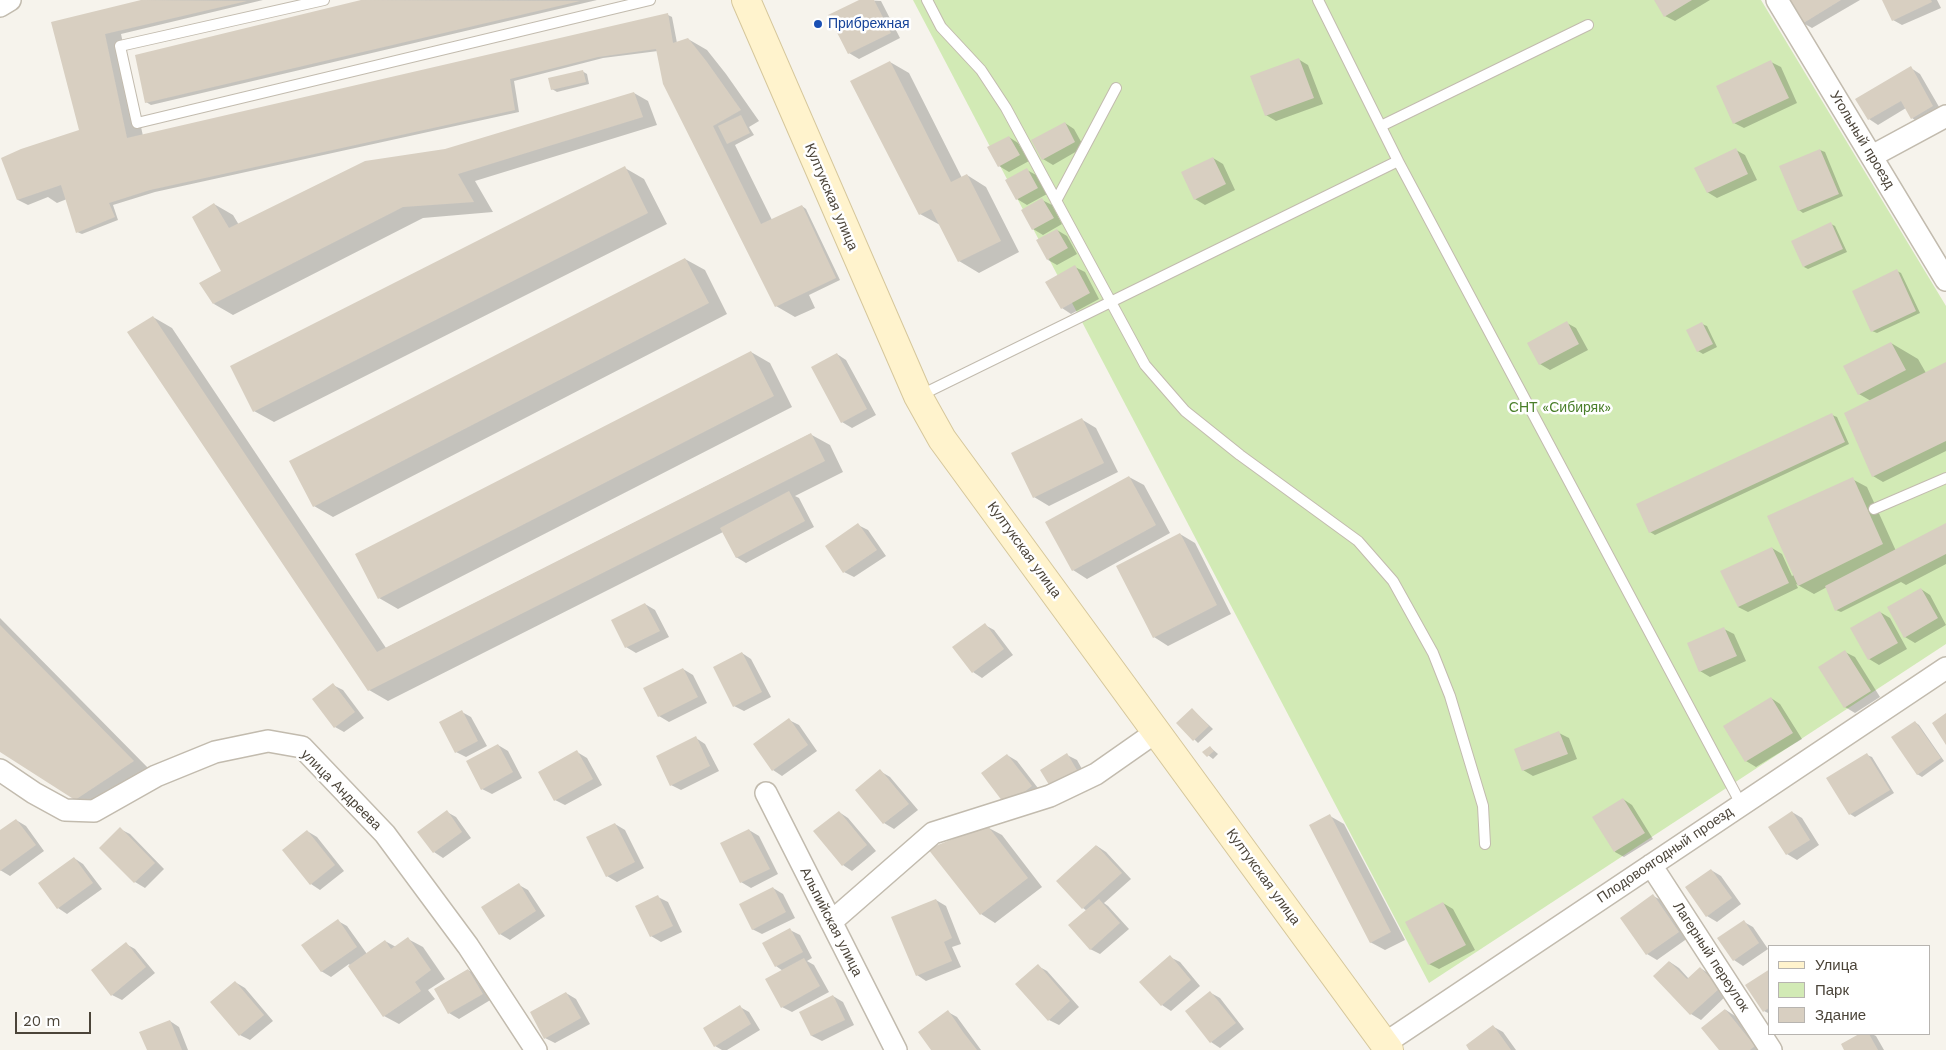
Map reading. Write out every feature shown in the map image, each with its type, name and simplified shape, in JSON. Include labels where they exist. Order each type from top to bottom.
[{"type":"main road","name":"Култукская улица","points":[[746,0],[918,396],[942,439],[1387,1047]]},
{"type":"street","points":[[0,6],[10,0]]},
{"type":"street","name":"Угольный проезд","points":[[1777,0],[1946,280]]},
{"type":"street","points":[[1872,156],[1946,116]]},
{"type":"street","name":"Плодовоягодный проезд","points":[[1387,1047],[1650,865],[1946,668]]},
{"type":"street","points":[[832,922],[933,832],[1050,796],[1096,774],[1156,732]]},
{"type":"street","name":"улица Андреева","points":[[0,770],[34,793],[65,810],[94,811],[156,776],[215,752],[268,741],[302,748],[385,834],[468,946],[536,1050]]},
{"type":"street","name":"Альпийская улица","points":[[766,793],[896,1050]]},
{"type":"street","name":"Лагерный переулок","points":[[1650,865],[1771,1050]]},
{"type":"lane","points":[[324,0],[120,46],[137,123],[650,0],[658,0]]},
{"type":"lane","points":[[927,0],[941,27],[981,70],[1001,100],[1145,365],[1186,411],[1240,455],[1358,541],[1394,581],[1433,652],[1450,696],[1483,806],[1484,844]]},
{"type":"lane","points":[[1318,0],[1398,161],[1741,804]]},
{"type":"lane","points":[[1381,126],[1588,25]]},
{"type":"lane","points":[[1056,201],[1116,88]]},
{"type":"lane","points":[[918,396],[1398,161]]},
{"type":"lane","points":[[1874,509],[1946,478]]},
{"type":"green space","name":"СНТ «Сибиряк»","points":[[913,0],[1761,0],[1946,306],[1946,644],[1429,983]]},
{"type":"building","points":[[141,0],[247,1],[105,34],[127,138],[668,13],[673,43],[688,38],[741,110],[713,126],[761,224],[802,205],[836,278],[775,307],[663,84],[656,49],[598,57],[510,79],[515,110],[150,190],[109,203],[115,217],[76,233],[61,185],[17,200],[1,158],[21,149],[79,130],[51,22]]},
{"type":"building","points":[[361,0],[580,1],[145,103],[135,55]]},
{"type":"building","points":[[859,0],[874,0],[891,33],[848,54],[828,15]]},
{"type":"building","points":[[1654,0],[1692,0],[1664,17]]},
{"type":"building","points":[[1788,0],[1841,0],[1802,24]]},
{"type":"building","points":[[1882,0],[1931,0],[1932,2],[1892,21]]},
{"type":"building","points":[[1299,58],[1314,98],[1265,116],[1250,76]]},
{"type":"building","points":[[1771,60],[1789,98],[1733,124],[1716,86]]},
{"type":"building","points":[[890,61],[951,182],[967,174],[1001,241],[958,262],[931,209],[919,215],[850,81]]},
{"type":"building","points":[[1911,66],[1933,106],[1911,119],[1901,101],[1868,120],[1855,99]]},
{"type":"building","points":[[583,70],[586,82],[551,90],[548,78]]},
{"type":"building","points":[[634,92],[643,117],[458,174],[474,202],[403,207],[213,304],[199,283],[221,271],[192,217],[214,203],[229,228],[365,161],[445,149]]},
{"type":"building","points":[[741,115],[750,133],[727,144],[718,126]]},
{"type":"building","points":[[1065,122],[1075,142],[1042,160],[1031,140]]},
{"type":"building","points":[[1009,136],[1020,155],[998,167],[987,147]]},
{"type":"building","points":[[1736,148],[1748,174],[1707,193],[1694,168]]},
{"type":"building","points":[[1820,149],[1839,194],[1798,211],[1779,166]]},
{"type":"building","points":[[1213,157],[1226,184],[1194,200],[1181,172]]},
{"type":"building","points":[[625,166],[648,213],[253,412],[230,366]]},
{"type":"building","points":[[1027,168],[1038,188],[1016,200],[1005,180]]},
{"type":"building","points":[[1042,198],[1054,218],[1032,230],[1021,210]]},
{"type":"building","points":[[1831,222],[1843,249],[1803,267],[1791,241]]},
{"type":"building","points":[[1057,229],[1068,248],[1047,260],[1036,240]]},
{"type":"building","points":[[685,258],[709,303],[313,507],[289,461]]},
{"type":"building","points":[[1075,265],[1090,293],[1061,309],[1045,282]]},
{"type":"building","points":[[1897,269],[1916,311],[1871,332],[1852,291]]},
{"type":"building","points":[[153,316],[377,652],[811,433],[825,461],[368,691],[127,332]]},
{"type":"building","points":[[1567,321],[1579,344],[1539,365],[1527,343]]},
{"type":"building","points":[[1702,322],[1713,344],[1697,352],[1686,330]]},
{"type":"building","points":[[1891,342],[1906,370],[1858,395],[1843,366]]},
{"type":"building","points":[[751,351],[774,396],[378,599],[355,554]]},
{"type":"building","points":[[837,353],[867,409],[841,423],[811,367]]},
{"type":"building","points":[[1946,362],[1946,441],[1872,477],[1844,413]]},
{"type":"building","points":[[1832,413],[1845,442],[1649,533],[1636,504]]},
{"type":"building","points":[[1082,418],[1104,463],[1033,498],[1011,453]]},
{"type":"building","points":[[1129,476],[1156,525],[1072,571],[1045,522]]},
{"type":"building","points":[[1853,477],[1883,544],[1798,586],[1767,516]]},
{"type":"building","points":[[789,491],[805,521],[736,558],[720,528]]},
{"type":"building","points":[[858,523],[877,550],[843,573],[825,546]]},
{"type":"building","points":[[1946,523],[1946,554],[1835,611],[1825,586]]},
{"type":"building","points":[[1180,533],[1217,605],[1153,638],[1116,566]]},
{"type":"building","points":[[1772,547],[1789,583],[1738,607],[1720,571]]},
{"type":"building","points":[[1921,588],[1938,618],[1904,638],[1887,607]]},
{"type":"building","points":[[645,603],[660,631],[625,648],[611,620]]},
{"type":"building","points":[[1880,611],[1898,643],[1868,660],[1850,628]]},
{"type":"building","points":[[985,623],[1004,649],[972,673],[952,647]]},
{"type":"building","points":[[0,625],[134,761],[75,800],[0,752]]},
{"type":"building","points":[[1724,627],[1737,656],[1699,672],[1687,643]]},
{"type":"building","points":[[1845,650],[1871,691],[1844,708],[1818,667]]},
{"type":"building","points":[[742,652],[762,692],[733,707],[713,667]]},
{"type":"building","points":[[683,668],[698,697],[658,717],[643,688]]},
{"type":"building","points":[[333,683],[355,712],[334,728],[312,699]]},
{"type":"building","points":[[1771,697],[1793,733],[1745,762],[1723,726]]},
{"type":"building","points":[[1192,708],[1209,726],[1193,741],[1176,723]]},
{"type":"building","points":[[462,710],[478,741],[455,753],[439,722]]},
{"type":"building","points":[[1946,713],[1946,745],[1932,723]]},
{"type":"building","points":[[789,718],[808,745],[772,771],[753,744]]},
{"type":"building","points":[[1915,721],[1941,758],[1917,775],[1891,737]]},
{"type":"building","points":[[1559,731],[1568,754],[1522,771],[1514,749]]},
{"type":"building","points":[[696,736],[710,766],[670,786],[656,756]]},
{"type":"building","points":[[498,744],[513,772],[481,790],[466,761]]},
{"type":"building","points":[[1210,746],[1214,751],[1207,757],[1202,752]]},
{"type":"building","points":[[577,750],[593,779],[554,801],[538,772]]},
{"type":"building","points":[[1067,753],[1078,772],[1051,788],[1040,770]]},
{"type":"building","points":[[1867,753],[1890,790],[1849,815],[1826,778]]},
{"type":"building","points":[[1007,754],[1032,786],[1006,806],[981,773]]},
{"type":"building","points":[[880,769],[909,804],[883,824],[855,790]]},
{"type":"building","points":[[1623,798],[1645,833],[1614,852],[1592,817]]},
{"type":"building","points":[[447,810],[462,832],[433,853],[417,832]]},
{"type":"building","points":[[839,811],[867,845],[842,866],[813,831]]},
{"type":"building","points":[[1792,811],[1810,840],[1786,855],[1768,827]]},
{"type":"building","points":[[1330,814],[1391,932],[1370,943],[1309,825]]},
{"type":"building","points":[[16,819],[36,845],[0,871],[0,830]]},
{"type":"building","points":[[615,823],[635,862],[606,877],[586,837]]},
{"type":"building","points":[[987,825],[1028,878],[980,915],[928,849]]},
{"type":"building","points":[[120,827],[155,863],[134,883],[99,848]]},
{"type":"building","points":[[749,829],[770,869],[740,883],[720,843]]},
{"type":"building","points":[[307,830],[335,865],[310,885],[282,850]]},
{"type":"building","points":[[1096,845],[1122,873],[1082,909],[1056,881]]},
{"type":"building","points":[[74,857],[93,883],[57,909],[38,883]]},
{"type":"building","points":[[1711,869],[1732,898],[1706,917],[1685,887]]},
{"type":"building","points":[[519,883],[536,911],[499,935],[481,907]]},
{"type":"building","points":[[773,887],[786,912],[752,930],[739,904]]},
{"type":"building","points":[[1653,894],[1679,932],[1646,955],[1620,918]]},
{"type":"building","points":[[658,895],[673,926],[650,937],[635,906]]},
{"type":"building","points":[[936,899],[952,938],[944,942],[952,961],[916,976],[891,917]]},
{"type":"building","points":[[1099,899],[1120,923],[1090,950],[1068,925]]},
{"type":"building","points":[[1443,902],[1466,945],[1428,965],[1405,922]]},
{"type":"building","points":[[338,919],[357,947],[321,972],[301,945]]},
{"type":"building","points":[[1744,920],[1759,943],[1733,961],[1717,938]]},
{"type":"building","points":[[790,928],[803,952],[775,967],[762,943]]},
{"type":"building","points":[[408,937],[431,970],[415,982],[421,991],[383,1017],[348,966],[385,940],[391,949]]},
{"type":"building","points":[[126,942],[146,967],[111,996],[91,970]]},
{"type":"building","points":[[1170,955],[1191,980],[1161,1006],[1139,982]]},
{"type":"building","points":[[804,958],[820,986],[781,1008],[765,979]]},
{"type":"building","points":[[1669,961],[1687,979],[1700,967],[1720,988],[1690,1015],[1653,976]]},
{"type":"building","points":[[1038,964],[1070,1001],[1048,1021],[1015,984]]},
{"type":"building","points":[[468,969],[483,994],[448,1014],[434,989]]},
{"type":"building","points":[[1768,970],[1768,1008],[1763,1012],[1745,985]]},
{"type":"building","points":[[235,981],[264,1015],[239,1036],[210,1002]]},
{"type":"building","points":[[1210,991],[1236,1023],[1210,1043],[1185,1011]]},
{"type":"building","points":[[566,992],[581,1018],[544,1039],[530,1012]]},
{"type":"building","points":[[833,995],[845,1020],[811,1036],[799,1012]]},
{"type":"building","points":[[740,1005],[751,1024],[714,1047],[703,1028]]},
{"type":"building","points":[[1725,1009],[1755,1046],[1750,1050],[1719,1050],[1701,1028]]},
{"type":"building","points":[[948,1010],[977,1050],[931,1050],[918,1032]]},
{"type":"building","points":[[170,1020],[182,1050],[147,1050],[139,1032]]},
{"type":"building","points":[[1493,1025],[1511,1050],[1469,1050],[1466,1045]]},
{"type":"building","points":[[1857,1035],[1870,1035],[1878,1050],[1844,1050],[1841,1044]]},
{"type":"place","name":"Прибрежная","points":[[818,24]]}]
